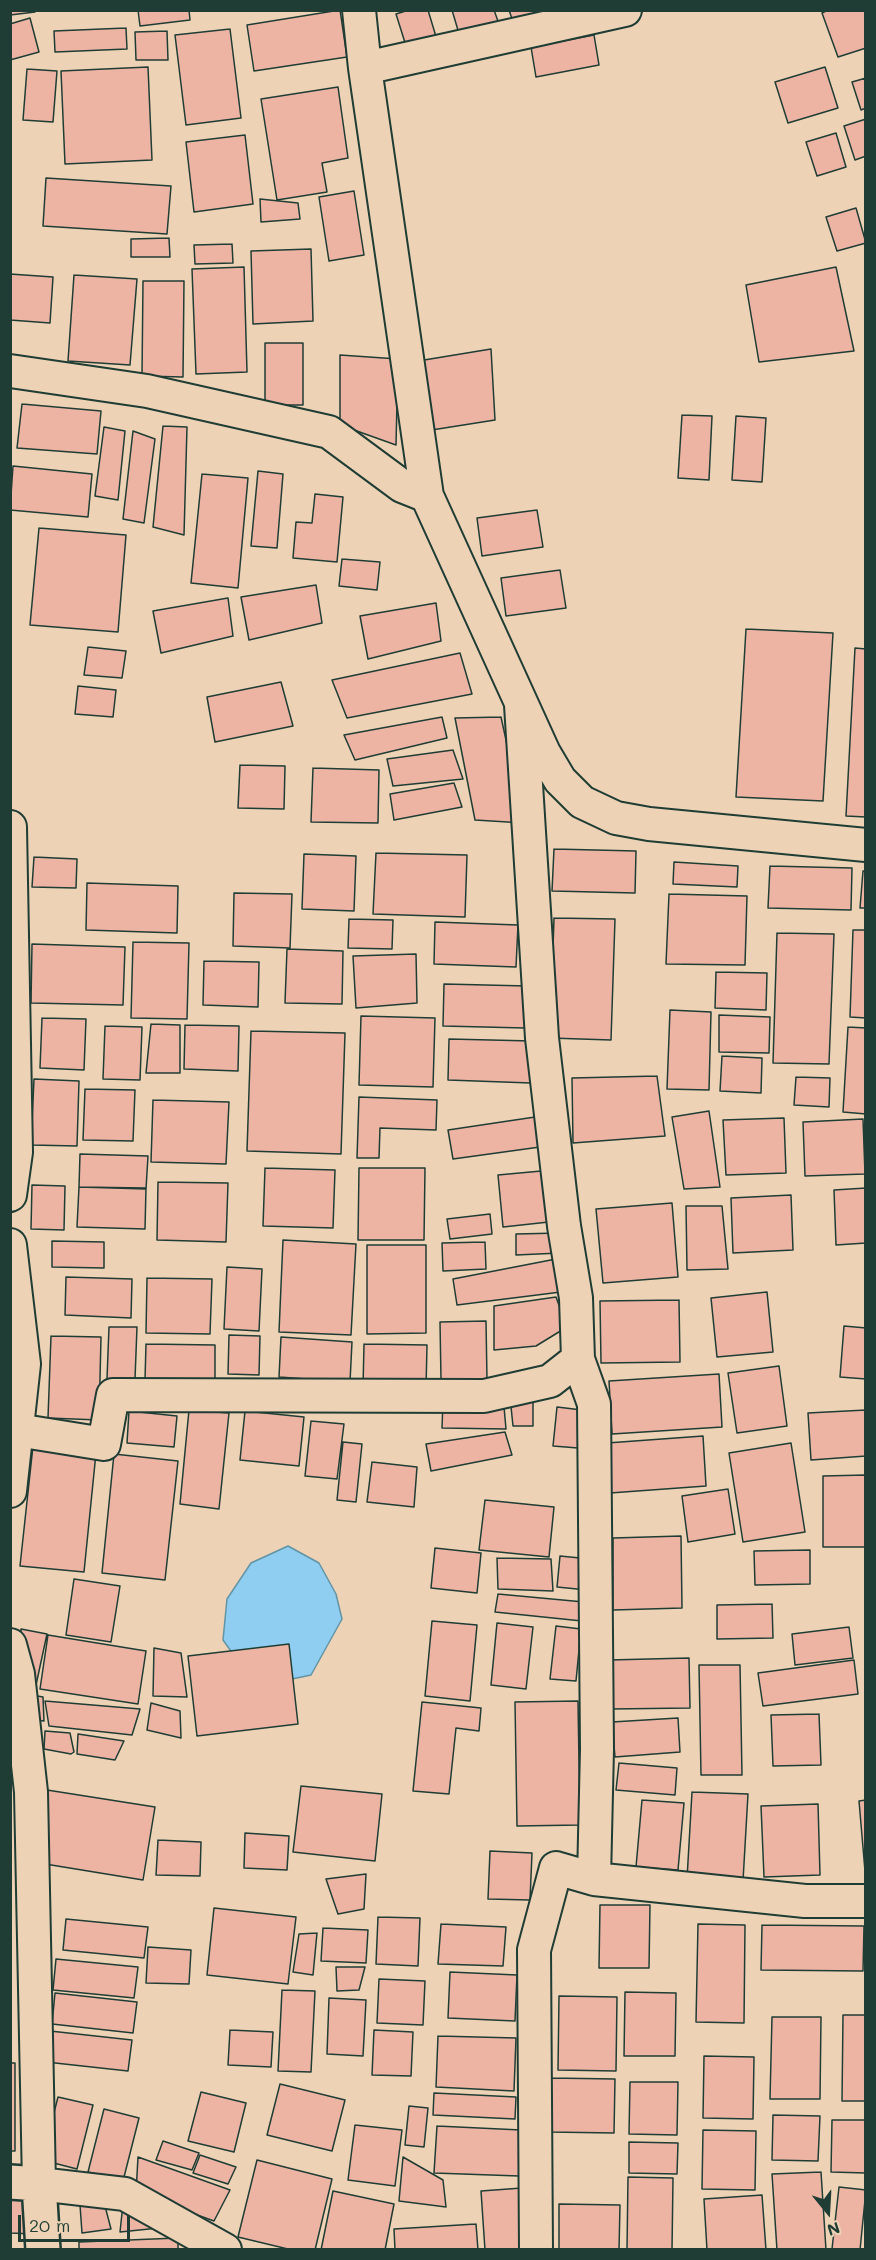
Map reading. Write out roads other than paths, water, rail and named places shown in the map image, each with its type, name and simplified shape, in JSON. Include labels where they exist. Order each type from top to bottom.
[{"type":"street","points":[[359,10],[365,68],[427,496],[521,705],[560,780],[582,802],[616,818],[649,824],[866,845]]},
{"type":"street","points":[[365,68],[625,10]]},
{"type":"street","points":[[10,371],[147,391],[329,432],[402,486],[427,496]]},
{"type":"street","points":[[521,705],[542,1038],[564,1226],[576,1298],[578,1359],[594,1404],[597,1749],[594,1879]]},
{"type":"street","points":[[10,827],[13,1152],[10,1195]]},
{"type":"street","points":[[10,1245],[24,1364],[10,1491]]},
{"type":"street","points":[[17,1430],[104,1444],[113,1395],[484,1396],[550,1381],[578,1359]]},
{"type":"street","points":[[10,1645],[18,1674],[31,1792],[25,2183],[43,2250]]},
{"type":"street","points":[[536,2250],[534,1950],[556,1868],[594,1879],[805,1901],[866,1901]]},
{"type":"street","points":[[25,2183],[125,2194],[225,2250]]},
{"type":"water","points":[[288,1546],[319,1563],[336,1594],[342,1619],[311,1675],[273,1683],[246,1672],[223,1640],[227,1599],[251,1563]]}]
